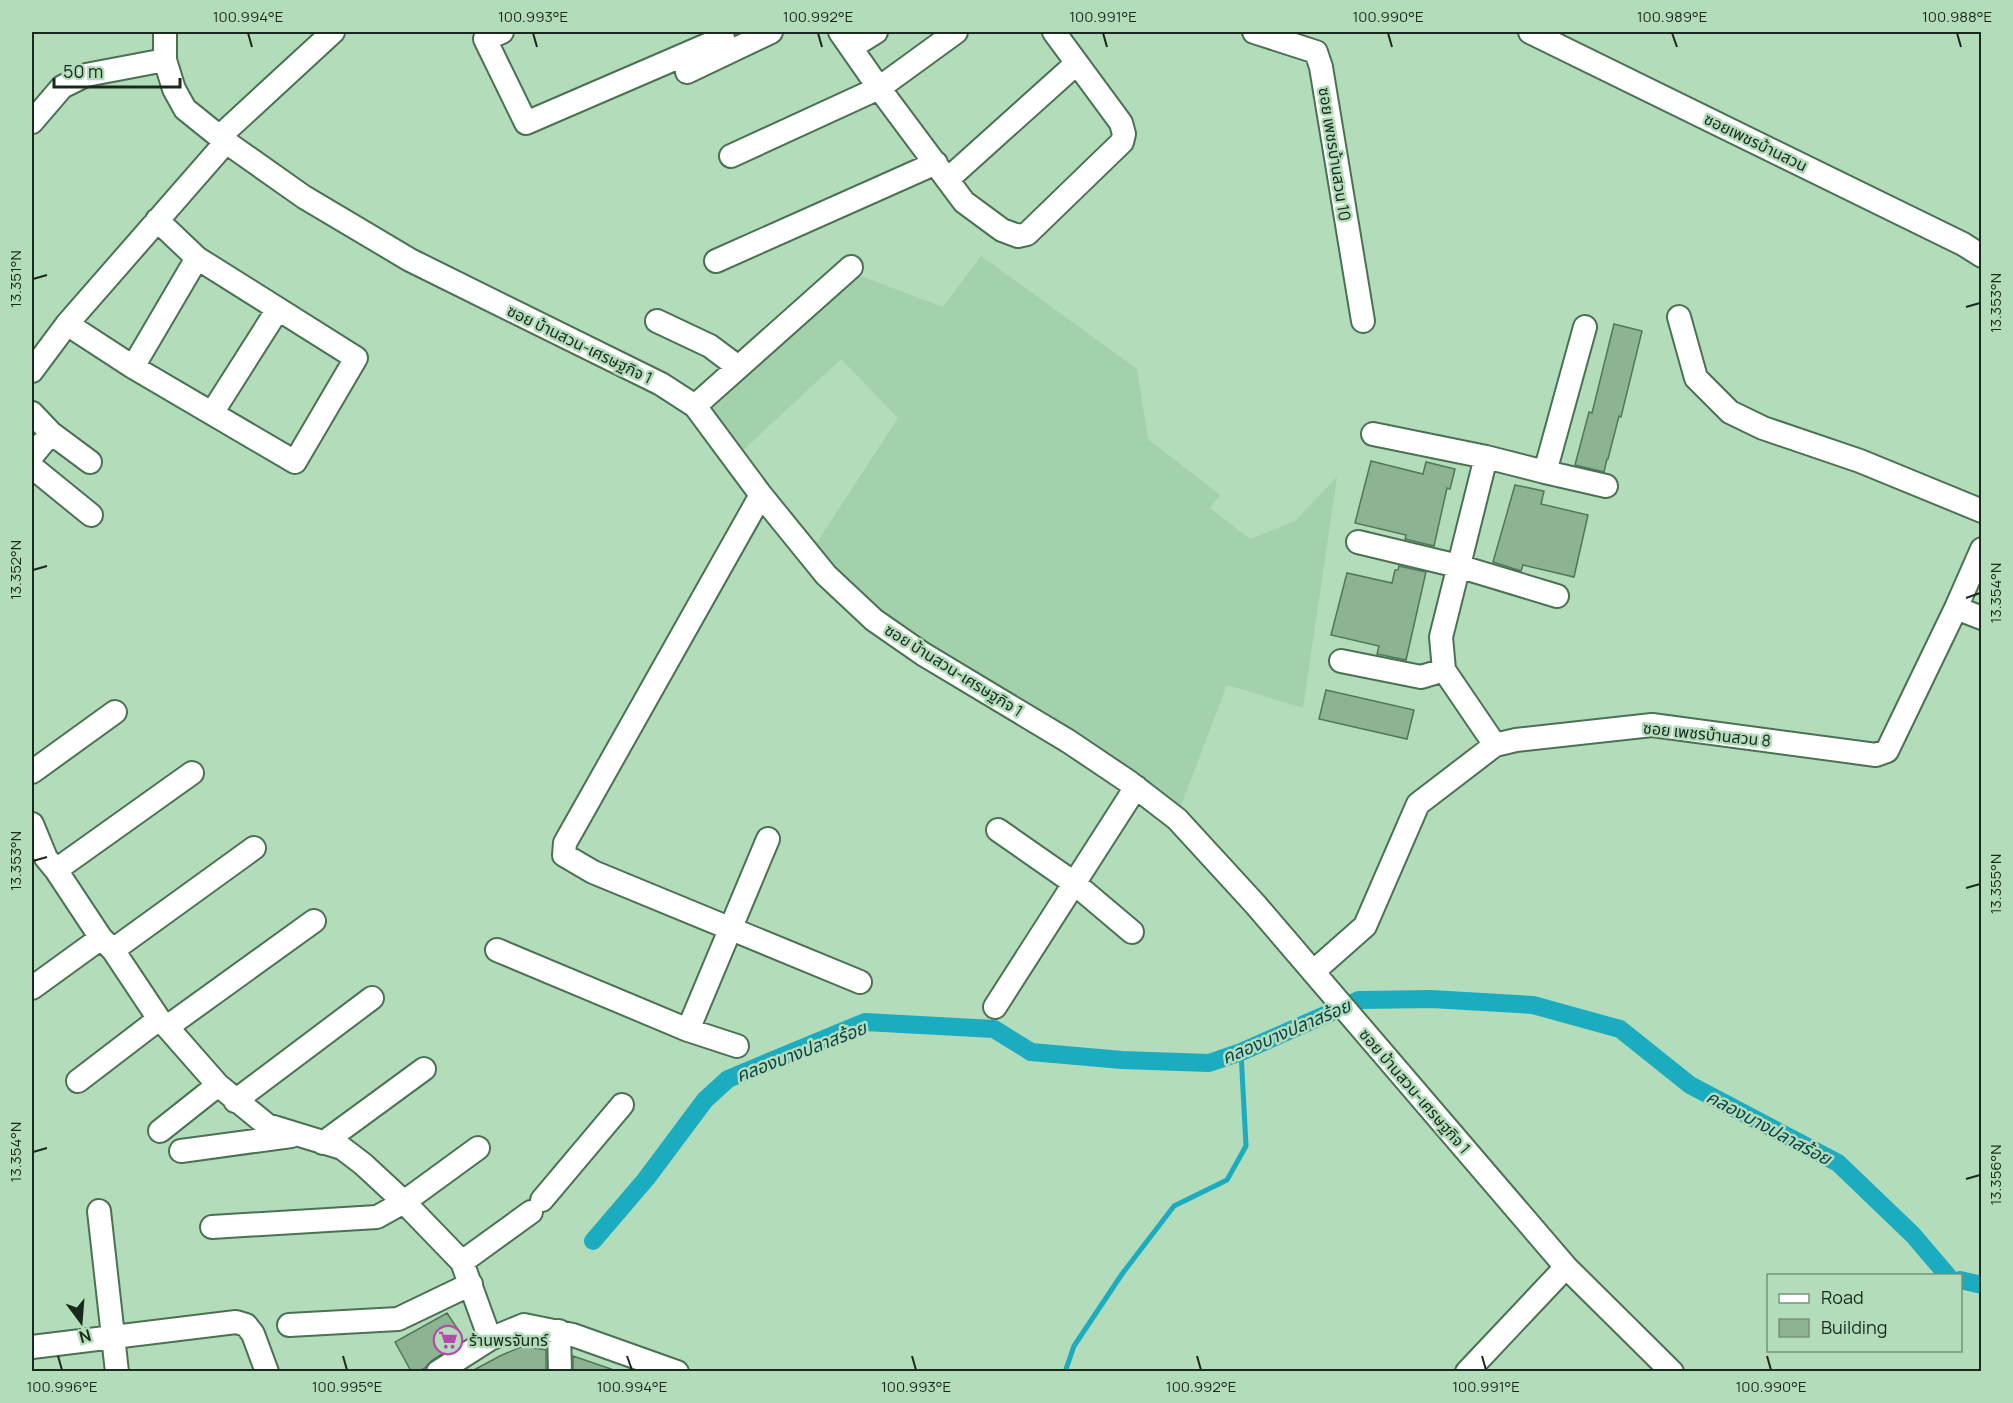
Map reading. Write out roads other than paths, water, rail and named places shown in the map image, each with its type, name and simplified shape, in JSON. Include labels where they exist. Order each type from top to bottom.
[{"type":"street","name":"ซอย บ้านสวน-เศรษฐกิจ 1","points":[[165,32],[165,60],[174,89],[185,109],[223,139],[304,197],[410,260],[661,384],[695,406],[761,495],[826,575],[874,620],[923,654],[1068,741],[1136,787],[1177,819],[1255,904],[1566,1267],[1672,1371]]},
{"type":"street","points":[[32,371],[67,324],[223,139],[333,32]]},
{"type":"street","points":[[502,32],[485,39],[526,123],[723,38],[720,32]]},
{"type":"street","points":[[687,72],[771,32]]},
{"type":"street","points":[[876,32],[846,39],[879,88],[964,202],[1002,230],[1018,236],[1027,234],[1122,142],[1124,134],[1121,123],[1054,32]]},
{"type":"street","points":[[731,156],[879,88],[956,32]]},
{"type":"street","name":"ซอย เพชรบ้านสวน 10","points":[[1254,32],[1316,52],[1321,67],[1363,321]]},
{"type":"street","name":"ซอยเพชรบ้านสวน","points":[[1530,32],[1561,39],[1963,244],[1979,255]]},
{"type":"street","points":[[32,122],[62,87],[86,75],[165,60]]},
{"type":"street","points":[[716,261],[942,171],[1077,63]]},
{"type":"street","points":[[67,324],[133,368],[295,462],[356,358],[197,258],[157,220]]},
{"type":"street","points":[[1979,255],[1982,231]]},
{"type":"street","points":[[133,368],[197,258]]},
{"type":"street","points":[[695,406],[851,267]]},
{"type":"street","points":[[212,413],[278,309]]},
{"type":"street","points":[[1679,317],[1696,378],[1730,412],[1763,428],[1860,461],[1982,511]]},
{"type":"street","points":[[657,321],[710,346],[738,367]]},
{"type":"street","points":[[1545,472],[1585,327]]},
{"type":"street","points":[[32,413],[51,433],[90,462]]},
{"type":"street","points":[[32,456],[51,433]]},
{"type":"street","points":[[1372,434],[1486,457],[1606,486]]},
{"type":"street","points":[[1486,457],[1441,637],[1444,670],[1496,745]]},
{"type":"street","points":[[32,467],[91,515]]},
{"type":"street","points":[[761,495],[565,843],[564,855],[593,872],[860,982]]},
{"type":"street","points":[[1358,542],[1458,566],[1557,596]]},
{"type":"street","name":"ซอย เพชรบ้านสวน 8","points":[[1313,972],[1365,926],[1418,804],[1496,745],[1516,740],[1652,725],[1876,755],[1887,751],[1982,549]]},
{"type":"street","points":[[1956,608],[1982,618]]},
{"type":"street","points":[[1341,661],[1421,677],[1444,670]]},
{"type":"street","points":[[32,772],[115,712]]},
{"type":"street","points":[[44,865],[192,773]]},
{"type":"street","points":[[995,1007],[1136,787]]},
{"type":"street","points":[[32,824],[44,865],[107,944],[163,1023],[218,1085],[267,1125],[342,1148],[404,1202],[462,1262],[490,1339]]},
{"type":"street","points":[[998,830],[1074,883],[1132,932]]},
{"type":"street","points":[[688,1030],[768,839]]},
{"type":"street","points":[[32,988],[107,944],[254,848]]},
{"type":"street","points":[[78,1081],[314,921]]},
{"type":"street","points":[[497,950],[688,1030],[737,1047]]},
{"type":"street","points":[[235,1101],[372,998]]},
{"type":"street","points":[[323,1143],[424,1069]]},
{"type":"street","points":[[160,1131],[218,1085]]},
{"type":"street","points":[[462,1262],[537,1206],[622,1105]]},
{"type":"street","points":[[181,1151],[298,1135]]},
{"type":"street","points":[[213,1227],[377,1217],[404,1202],[478,1148]]},
{"type":"street","points":[[99,1211],[117,1371]]},
{"type":"street","points":[[1467,1371],[1566,1267]]},
{"type":"street","points":[[289,1324],[398,1318],[471,1284]]},
{"type":"street","points":[[32,1347],[236,1322],[246,1325],[253,1334],[267,1371]]},
{"type":"street","points":[[438,1371],[458,1365],[490,1339],[524,1326],[560,1331],[663,1369]]},
{"type":"street","points":[[560,1331],[560,1371]]},
{"type":"waterway","name":"คลองบางปลาสร้อย","points":[[593,1241],[646,1179],[705,1100],[728,1079],[865,1022],[994,1029],[1031,1052],[1122,1060],[1209,1063],[1241,1052],[1359,1000],[1431,999],[1533,1005],[1620,1029],[1690,1085],[1838,1163],[1913,1235],[1946,1274]]},
{"type":"waterway","points":[[1065,1372],[1074,1346],[1122,1274],[1174,1206],[1227,1180],[1246,1146],[1241,1052]]},
{"type":"waterway","name":"คลองบางปลาสร้อย","points":[[1962,1280],[1982,1285]]},
{"type":"place","name":"ร้านพรจันทร์","points":[[448,1340]]}]
